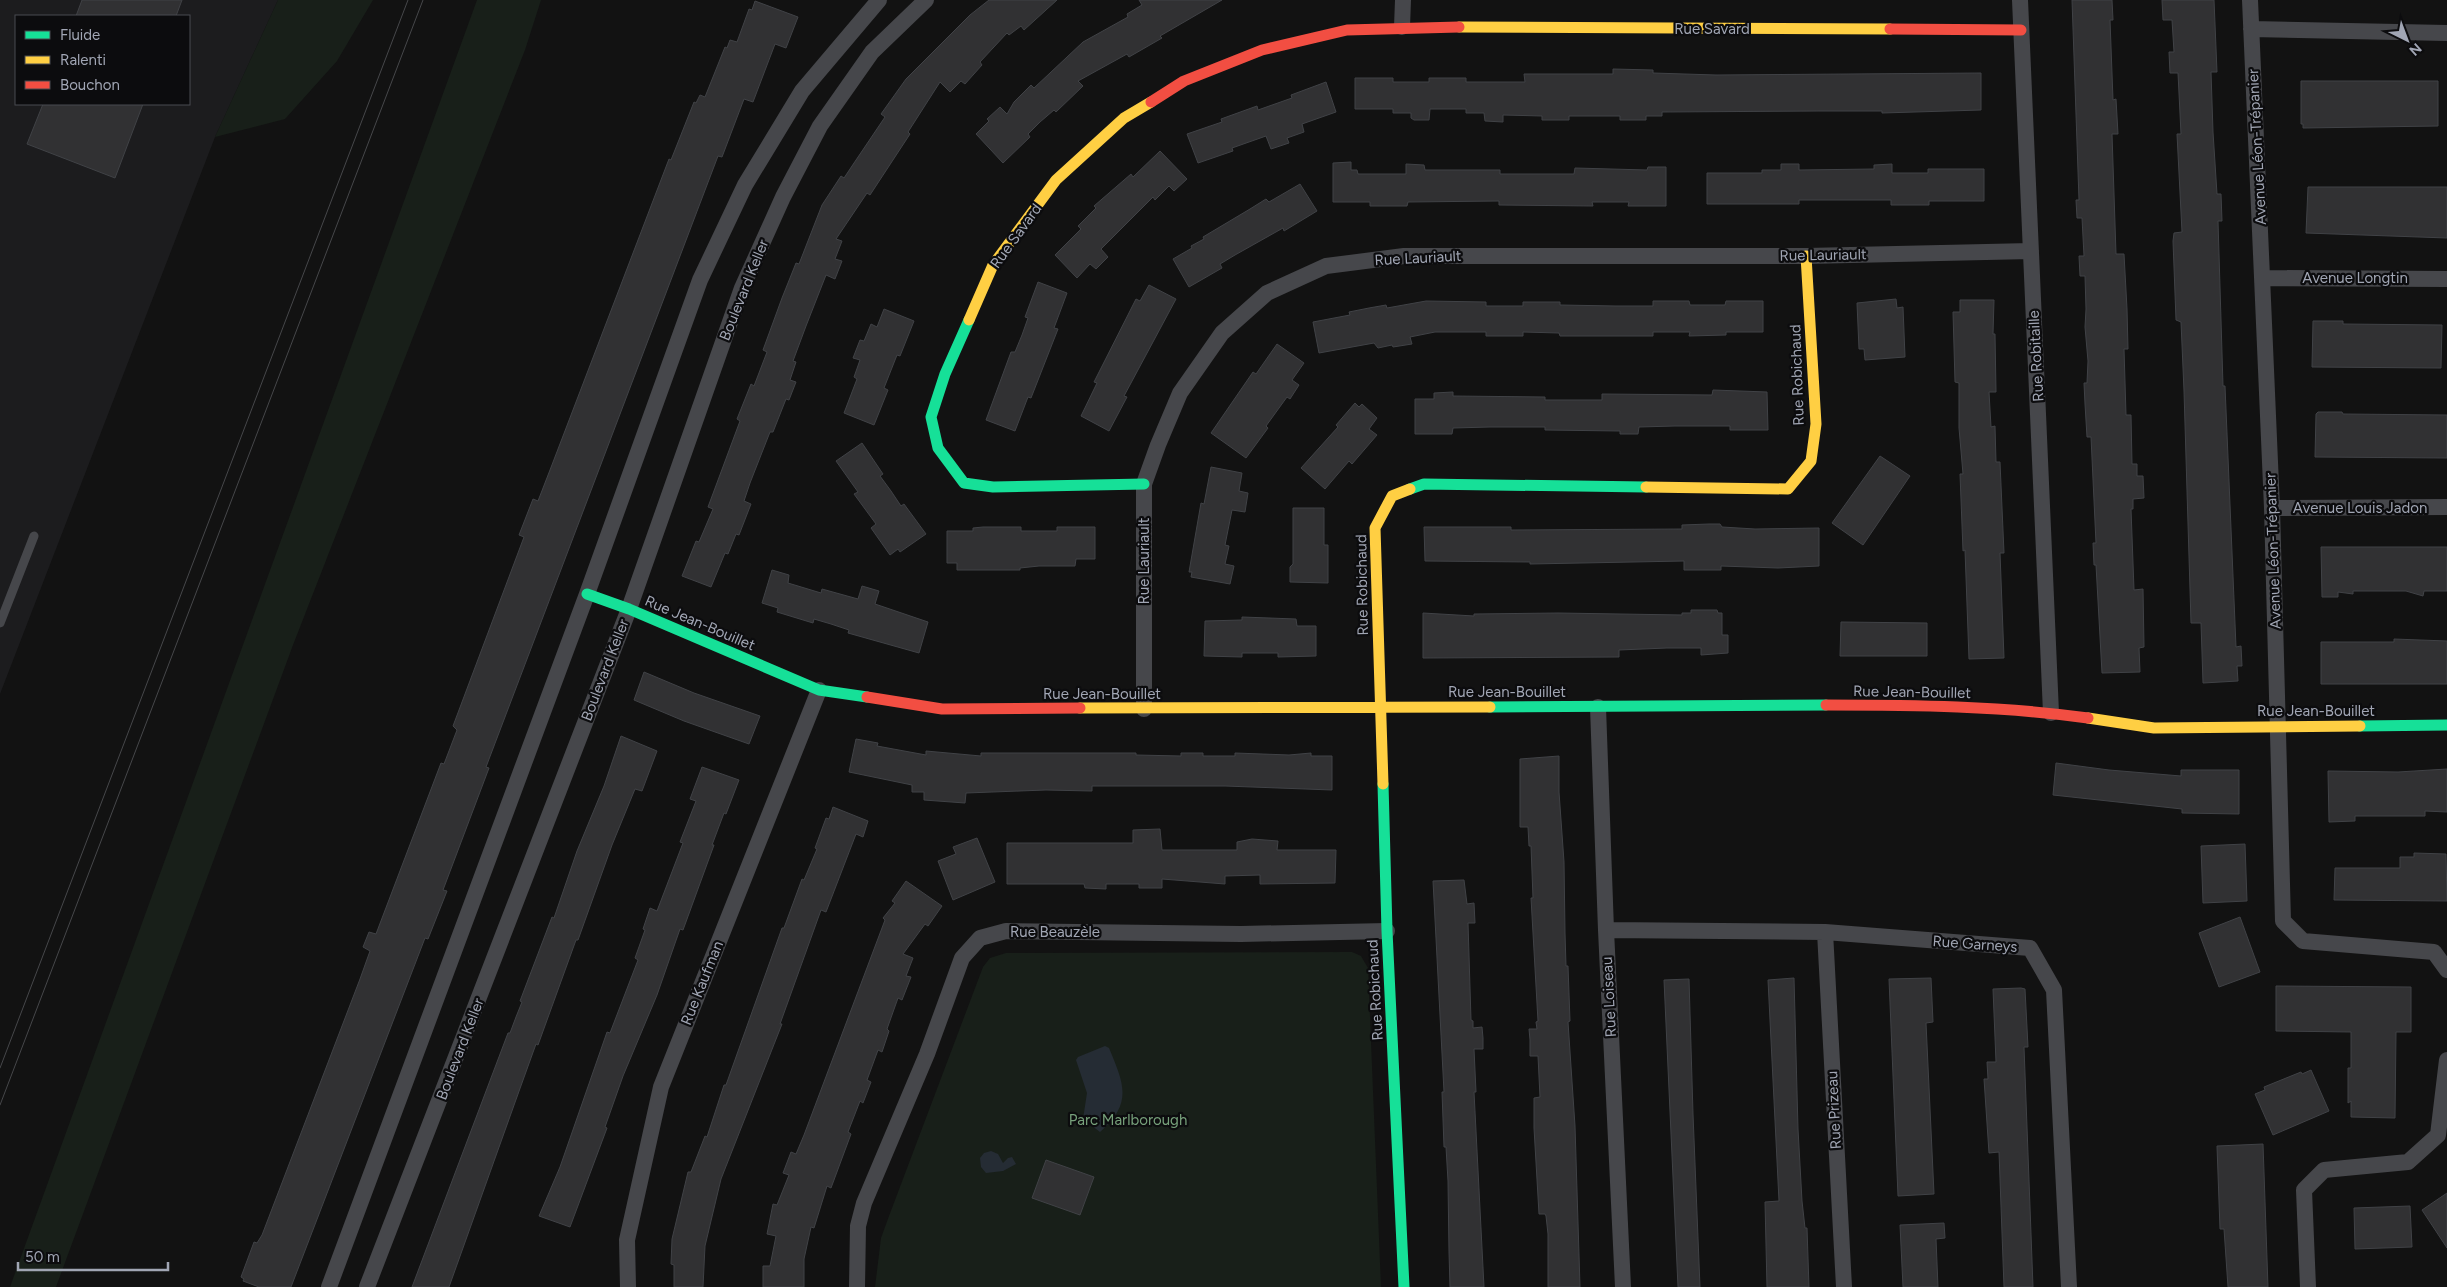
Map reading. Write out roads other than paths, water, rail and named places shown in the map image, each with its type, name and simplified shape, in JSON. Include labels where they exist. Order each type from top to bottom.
[{"type":"street","points":[[329,1287],[587,594],[700,280],[745,185],[802,91],[879,0]]},
{"type":"street","name":"Boulevard Keller","points":[[367,1287],[629,609],[742,288],[783,197],[820,126],[872,52],[926,0]]},
{"type":"street","points":[[1402,27],[1403,0]]},
{"type":"street","name":"Rue Robitaille","points":[[2020,0],[2051,712]]},
{"type":"street","name":"Avenue Léon-Trépanier","points":[[2250,0],[2264,278],[2283,921],[2303,941],[2434,952],[2447,970]]},
{"type":"street","name":"Rue Savard","points":[[1144,484],[993,487],[964,483],[938,448],[931,417],[945,374],[993,265],[1056,180],[1124,118],[1184,80],[1262,50],[1347,30],[1402,27],[2021,30]]},
{"type":"street","points":[[2251,29],[2447,33]]},
{"type":"street","name":"Rue Lauriault","points":[[1144,709],[1144,484],[1180,393],[1222,332],[1267,293],[1326,266],[1404,256],[1806,256],[2031,250]]},
{"type":"street","name":"Rue Robichaud","points":[[1404,1287],[1387,931],[1375,528],[1392,496],[1424,484],[1788,489],[1811,461],[1816,424],[1806,256]]},
{"type":"street","name":"Avenue Longtin","points":[[2264,278],[2447,279]]},
{"type":"street","name":"Avenue Louis Jadon","points":[[2272,508],[2447,507]]},
{"type":"street","name":"Rue Jean-Bouillet","points":[[587,594],[629,609],[819,690],[942,709],[1904,706],[2051,712],[2154,728],[2278,725],[2447,725]]},
{"type":"street","name":"Rue Kaufman","points":[[628,1287],[627,1240],[661,1087],[819,690]]},
{"type":"street","name":"Rue Loiseau","points":[[1598,707],[1606,930],[1623,1287]]},
{"type":"street","name":"Rue Garneys","points":[[1606,930],[1825,932],[2030,948],[2054,990],[2068,1287]]},
{"type":"street","name":"Rue Beauzèle","points":[[857,1287],[858,1226],[864,1203],[927,1054],[962,958],[980,938],[1006,931],[1241,934],[1387,931]]},
{"type":"street","name":"Rue Prizeau","points":[[1825,932],[1844,1287]]},
{"type":"street","points":[[2308,1287],[2304,1190],[2324,1170],[2408,1162],[2438,1135],[2447,1060]]},
{"type":"lane","points":[[0,623],[34,536]]},
{"type":"tram line","points":[[0,1068],[408,0]]},
{"type":"tram line","points":[[0,1105],[423,0]]},
{"type":"park label","name":"Parc Marlborough","points":[[1128,1120]]}]
